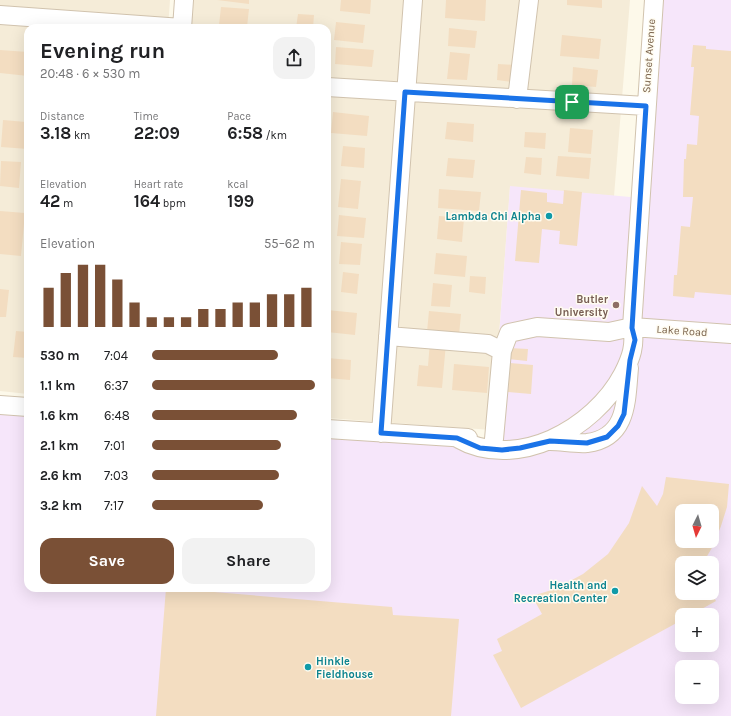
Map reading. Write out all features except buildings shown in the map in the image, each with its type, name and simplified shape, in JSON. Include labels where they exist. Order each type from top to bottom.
[{"type":"street","points":[[182,24],[184,0]]},
{"type":"street","points":[[381,433],[413,0]]},
{"type":"street","points":[[517,99],[529,0]]},
{"type":"street","name":"Sunset Avenue","points":[[519,444],[550,441],[572,428],[600,407],[615,389],[630,360],[635,340],[632,328],[654,0]]},
{"type":"street","points":[[0,15],[126,24]]},
{"type":"street","points":[[331,87],[646,106]]},
{"type":"street","name":"Lake Road","points":[[502,351],[509,333],[537,328],[609,332],[632,328],[731,334]]},
{"type":"street","name":"Sunset Avenue","points":[[519,444],[566,422],[594,397],[606,381],[632,328]]},
{"type":"street","points":[[388,336],[488,344],[502,351],[494,439]]},
{"type":"street","points":[[550,441],[587,443],[607,437],[618,426],[624,414],[630,360]]},
{"type":"street","points":[[0,405],[24,407]]},
{"type":"street","points":[[331,429],[457,438],[494,439],[519,444]]},
{"type":"street","points":[[457,438],[480,448],[519,444]]},
{"type":"shaded area","points":[[0,0],[170,0],[168,24],[24,24],[24,394],[0,391]]},
{"type":"shaded area","points":[[193,0],[630,0],[614,196],[510,187],[492,430],[331,418],[331,24],[191,24]]},
{"type":"shaded area","name":"Butler University","points":[[656,0],[731,0],[731,716],[0,716],[0,411],[24,413],[24,592],[331,592],[331,434],[491,446],[510,186],[641,198]]},
{"type":"place","name":"Lambda Chi Alpha","points":[[549,216]]},
{"type":"place","name":"Butler University","points":[[616,305]]},
{"type":"place","name":"Health and Recreation Center","points":[[615,591]]},
{"type":"place","name":"Hinkle Fieldhouse","points":[[308,667]]},
{"type":"route","points":[[405,92],[572,102],[646,106],[632,328],[635,340],[630,360],[624,414],[618,426],[607,437],[587,443],[550,441],[520,448],[502,450],[480,448],[457,438],[381,433],[405,92]]}]
